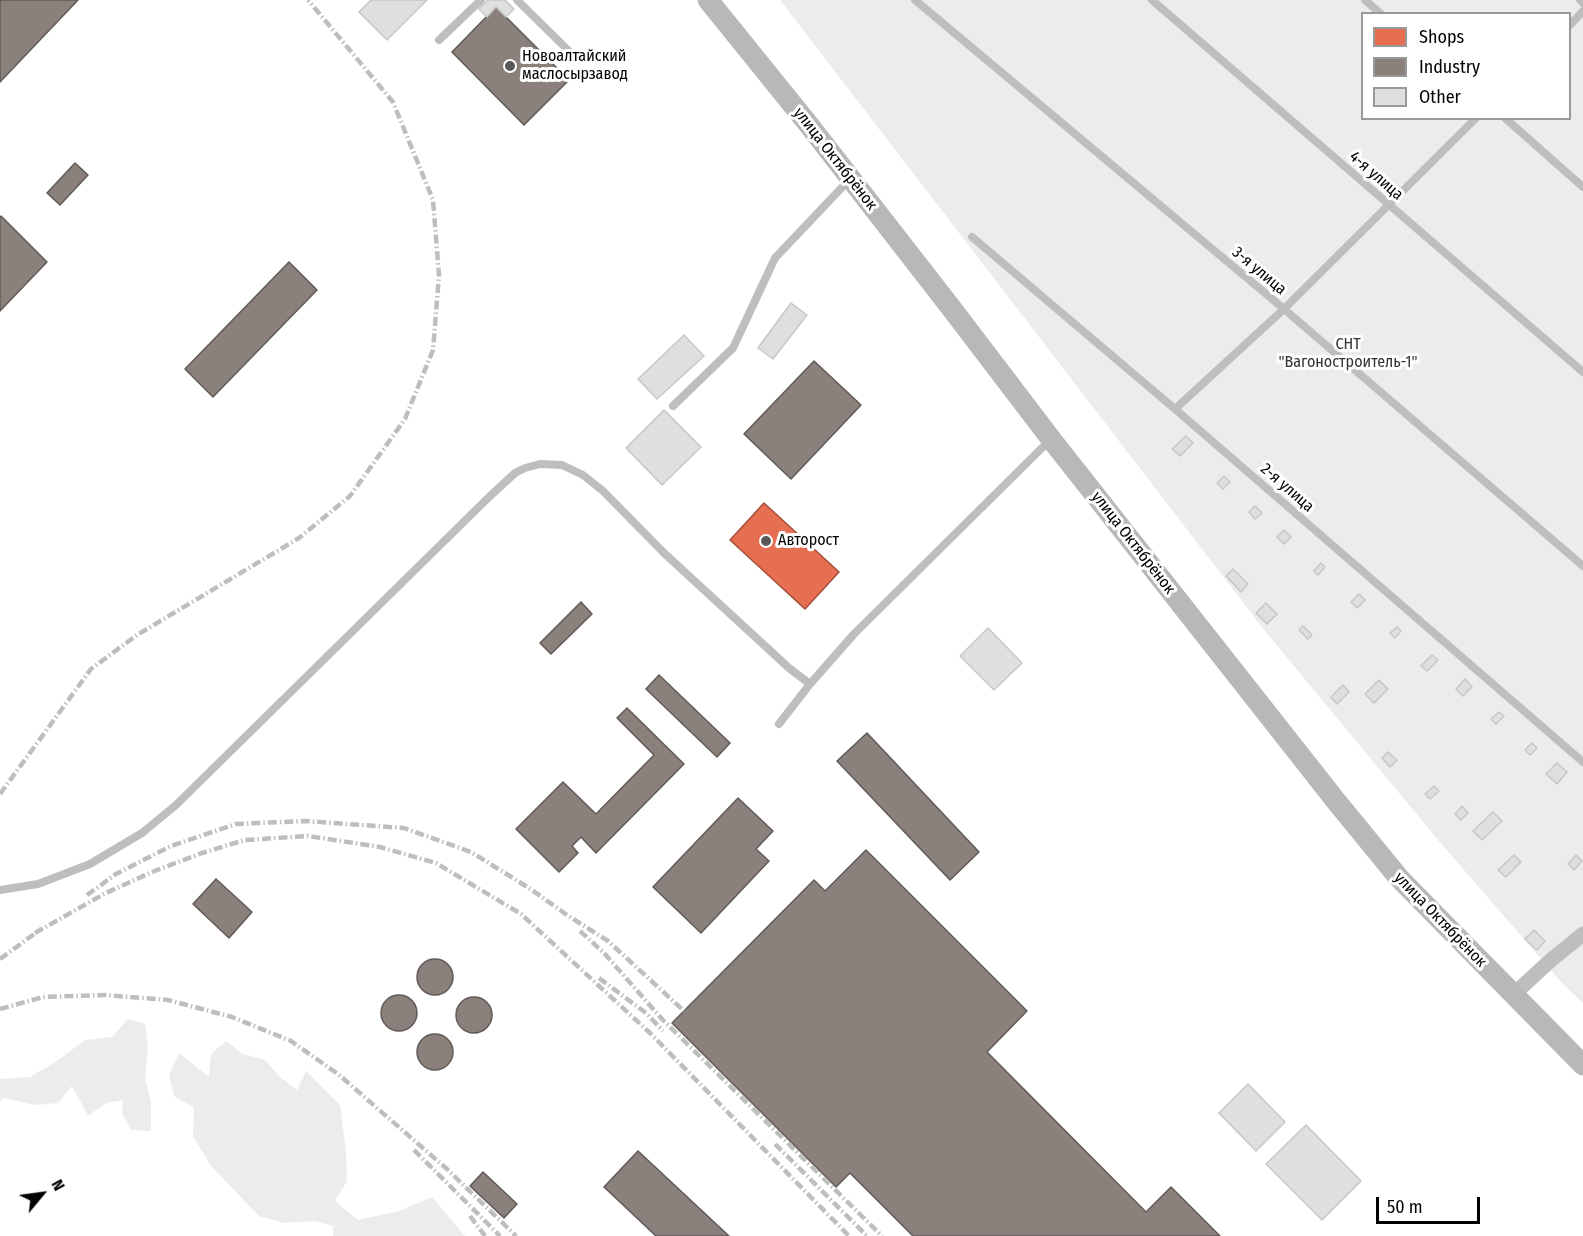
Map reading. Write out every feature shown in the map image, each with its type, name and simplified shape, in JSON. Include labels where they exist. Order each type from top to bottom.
[{"type":"street","name":"улица Октябрёнок","points":[[708,0],[1335,801],[1392,870],[1583,1065]]},
{"type":"street","points":[[1513,995],[1551,960],[1582,936]]},
{"type":"lane","points":[[439,40],[481,0]]},
{"type":"lane","points":[[518,0],[578,60]]},
{"type":"lane","name":"3-я улица","points":[[915,0],[1284,309],[1583,566]]},
{"type":"lane","name":"4-я улица","points":[[1152,0],[1583,372]]},
{"type":"lane","points":[[1365,0],[1379,12]]},
{"type":"lane","points":[[1571,23],[1583,11]]},
{"type":"lane","points":[[1175,409],[1284,309],[1474,120]]},
{"type":"lane","points":[[1506,120],[1583,187]]},
{"type":"lane","points":[[673,406],[733,348],[775,258],[850,179]]},
{"type":"lane","name":"2-я улица","points":[[972,237],[1175,409],[1583,762]]},
{"type":"lane","points":[[779,724],[854,634],[1051,439]]},
{"type":"lane","points":[[0,890],[38,884],[90,864],[159,819],[176,805],[503,483],[515,473],[540,464],[572,468],[603,491],[673,561],[789,668],[810,684]]},
{"type":"green space","name":"СНТ \"Вагоностроитель-1\"","points":[[780,0],[1583,0],[1583,1003],[1562,983],[1438,840],[1265,631]]},
{"type":"green space","points":[[128,1019],[145,1024],[148,1047],[145,1077],[151,1103],[151,1131],[131,1130],[122,1113],[123,1100],[106,1103],[88,1116],[72,1086],[58,1103],[36,1105],[4,1098],[0,1101],[0,1079],[30,1077],[85,1040],[112,1037]]},
{"type":"green space","points":[[226,1041],[243,1054],[265,1060],[280,1077],[297,1090],[306,1071],[340,1105],[347,1181],[335,1201],[358,1220],[399,1211],[432,1197],[465,1236],[333,1236],[333,1226],[315,1221],[284,1223],[259,1216],[211,1166],[193,1136],[194,1108],[174,1096],[169,1075],[179,1053],[209,1077],[212,1053]]},
{"type":"building: Shops","points":[[764,503],[839,572],[805,609],[730,540]]},
{"type":"building: Industry","points":[[0,0],[78,0],[0,82]]},
{"type":"building: Industry","name":"Новоалтайский маслосырзавод","points":[[496,7],[569,80],[524,125],[452,52]]},
{"type":"building: Industry","points":[[75,163],[88,175],[60,205],[47,193]]},
{"type":"building: Industry","points":[[0,217],[47,262],[0,311]]},
{"type":"building: Industry","points":[[289,262],[317,290],[213,397],[185,369]]},
{"type":"building: Industry","points":[[814,361],[861,405],[791,479],[744,434]]},
{"type":"building: Industry","points":[[581,602],[592,614],[551,654],[540,643]]},
{"type":"building: Industry","points":[[659,675],[730,743],[717,757],[646,689]]},
{"type":"building: Industry","points":[[627,708],[684,764],[596,853],[581,837],[572,846],[578,853],[559,872],[516,829],[563,782],[596,814],[654,755],[617,718]]},
{"type":"building: Industry","points":[[867,733],[979,852],[950,880],[837,761]]},
{"type":"building: Industry","points":[[738,798],[773,831],[756,849],[769,861],[701,933],[653,887]]},
{"type":"building: Industry","points":[[866,850],[1027,1011],[987,1052],[1146,1212],[1171,1187],[1220,1236],[913,1236],[850,1173],[836,1187],[672,1023],[814,880],[825,891]]},
{"type":"building: Industry","points":[[216,879],[252,912],[229,938],[193,904]]},
{"type":"building: Industry","points":[[435,959],[448,964],[453,977],[448,990],[435,995],[422,990],[417,977],[422,964]]},
{"type":"building: Industry","points":[[399,995],[412,1000],[417,1013],[412,1026],[399,1031],[386,1026],[381,1013],[386,1000]]},
{"type":"building: Industry","points":[[474,997],[487,1002],[492,1015],[487,1028],[474,1033],[461,1028],[456,1015],[461,1002]]},
{"type":"building: Industry","points":[[435,1034],[448,1039],[453,1052],[448,1065],[435,1070],[422,1065],[417,1052],[422,1039]]},
{"type":"building: Industry","points":[[638,1151],[729,1236],[656,1236],[604,1187]]},
{"type":"building: Industry","points":[[483,1172],[517,1204],[504,1218],[470,1186]]},
{"type":"building: Other","points":[[371,0],[427,0],[387,40],[359,12]]},
{"type":"building: Other","points":[[488,0],[505,0],[514,9],[506,17],[496,7],[487,17],[479,9]]},
{"type":"building: Other","points":[[791,303],[807,315],[773,359],[758,348]]},
{"type":"building: Other","points":[[684,335],[704,356],[657,399],[638,379]]},
{"type":"building: Other","points":[[664,410],[701,447],[662,485],[626,448]]},
{"type":"building: Other","points":[[1186,436],[1193,443],[1180,456],[1172,449]]},
{"type":"building: Other","points":[[1224,476],[1230,482],[1223,489],[1217,483]]},
{"type":"building: Other","points":[[1255,506],[1262,513],[1255,519],[1249,512]]},
{"type":"building: Other","points":[[1284,530],[1291,537],[1284,544],[1277,537]]},
{"type":"building: Other","points":[[1321,563],[1325,567],[1318,575],[1314,571]]},
{"type":"building: Other","points":[[1233,569],[1248,584],[1241,592],[1226,576]]},
{"type":"building: Other","points":[[1359,594],[1365,600],[1357,608],[1351,602]]},
{"type":"building: Other","points":[[1266,603],[1277,614],[1267,624],[1256,613]]},
{"type":"building: Other","points":[[1303,626],[1312,635],[1308,639],[1299,630]]},
{"type":"building: Other","points":[[1397,627],[1401,631],[1395,638],[1390,633]]},
{"type":"building: Other","points":[[988,628],[1022,663],[994,690],[960,656]]},
{"type":"building: Other","points":[[1432,655],[1438,660],[1427,671],[1421,666]]},
{"type":"building: Other","points":[[1465,679],[1472,687],[1463,696],[1456,689]]},
{"type":"building: Other","points":[[1379,680],[1388,689],[1374,703],[1365,694]]},
{"type":"building: Other","points":[[1343,685],[1349,692],[1337,704],[1331,697]]},
{"type":"building: Other","points":[[1499,712],[1504,716],[1496,724],[1491,719]]},
{"type":"building: Other","points":[[1532,743],[1537,748],[1530,755],[1525,750]]},
{"type":"building: Other","points":[[1388,752],[1397,760],[1390,767],[1382,758]]},
{"type":"building: Other","points":[[1557,763],[1567,772],[1557,784],[1546,774]]},
{"type":"building: Other","points":[[1434,786],[1439,791],[1430,799],[1425,794]]},
{"type":"building: Other","points":[[1462,806],[1468,813],[1461,820],[1455,814]]},
{"type":"building: Other","points":[[1493,812],[1502,821],[1482,840],[1473,831]]},
{"type":"building: Other","points":[[1514,855],[1521,862],[1506,877],[1498,870]]},
{"type":"building: Other","points":[[1576,855],[1582,861],[1574,870],[1568,864]]},
{"type":"building: Other","points":[[1534,930],[1545,941],[1537,950],[1525,939]]},
{"type":"building: Other","points":[[1248,1084],[1285,1122],[1256,1151],[1219,1113]]},
{"type":"building: Other","points":[[1306,1125],[1361,1181],[1322,1220],[1266,1164]]},
{"type":"railway","points":[[0,794],[91,669],[137,635],[299,538],[350,496],[405,419],[433,350],[439,275],[433,200],[393,102],[308,0]]},
{"type":"railway","points":[[87,895],[116,874],[171,846],[236,824],[305,821],[404,828],[471,852],[529,888],[608,941],[684,1011]]},
{"type":"railway","points":[[35,933],[104,894],[152,872],[245,840],[308,836],[380,847],[436,863],[521,914],[650,1033],[849,1236]]},
{"type":"railway","points":[[0,959],[41,929]]},
{"type":"railway","points":[[580,931],[604,953],[662,1019],[882,1236]]},
{"type":"railway","points":[[599,978],[646,1013],[663,1031]]},
{"type":"railway","points":[[0,1009],[43,997],[105,995],[168,1000],[232,1017],[291,1041],[338,1074],[447,1169],[516,1236]]},
{"type":"railway","points":[[775,1144],[867,1236]]},
{"type":"railway","points":[[414,1150],[500,1236]]},
{"type":"railway","points":[[470,1216],[485,1236]]},
{"type":"place","name":"Новоалтайский маслосырзавод","points":[[510,66]]},
{"type":"place","name":"Авторост","points":[[766,541]]}]
